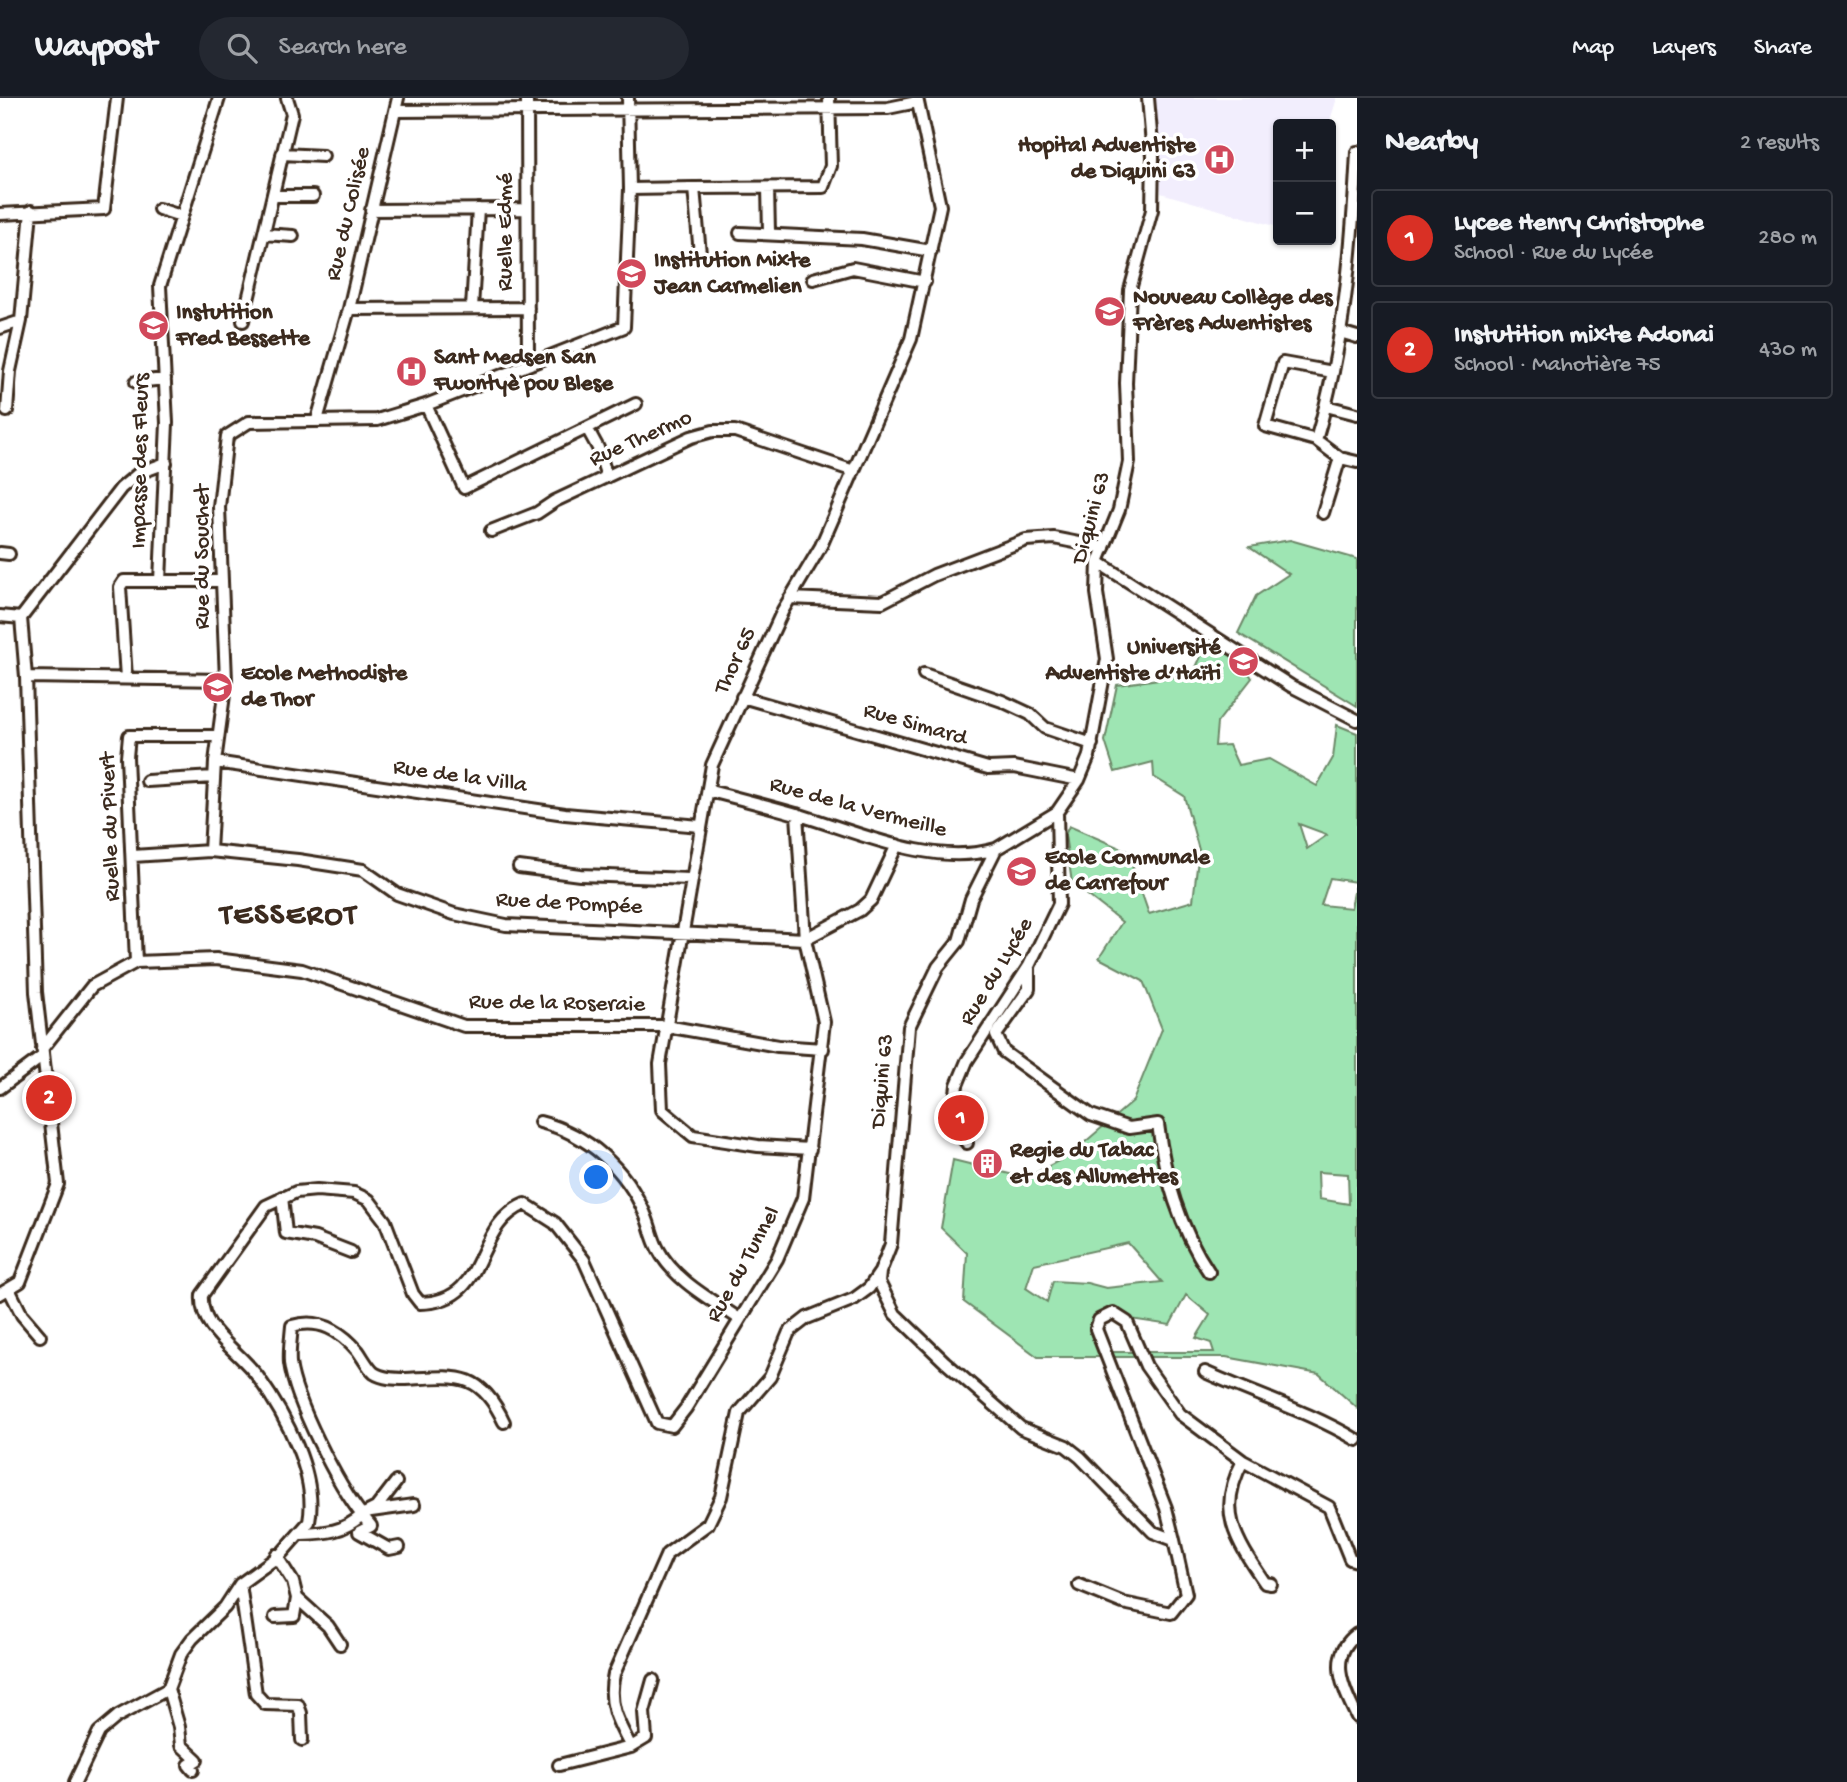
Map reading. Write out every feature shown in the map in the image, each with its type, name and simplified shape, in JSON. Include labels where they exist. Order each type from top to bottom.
[{"type":"street","points":[[0,214],[104,209],[117,98]]},
{"type":"street","name":"Impasse des Fleurs","points":[[160,581],[166,463],[160,286],[219,98]]},
{"type":"street","points":[[243,321],[292,114],[287,98]]},
{"type":"street","name":"Rue du Colisée","points":[[317,420],[349,309],[398,98]]},
{"type":"street","name":"Ruelle Edmé","points":[[527,98],[528,365]]},
{"type":"street","name":"Diquini 63","points":[[631,1747],[611,1706],[614,1674],[667,1554],[708,1524],[721,1497],[739,1413],[770,1377],[789,1332],[807,1318],[854,1299],[870,1287],[880,1272],[891,1244],[909,1027],[938,967],[959,940],[971,899],[996,849],[1057,812],[1079,779],[1092,744],[1107,659],[1097,593],[1098,562],[1119,510],[1129,462],[1126,383],[1130,290],[1152,211],[1153,156],[1148,98]]},
{"type":"street","points":[[395,111],[528,111],[628,104],[829,103],[888,108],[917,100]]},
{"type":"street","name":"Thor 65","points":[[810,1149],[758,1146],[693,1136],[662,1110],[660,1064],[690,879],[710,791],[712,765],[790,598],[821,546],[911,339],[940,206],[917,100]]},
{"type":"street","points":[[630,188],[823,187],[831,166],[829,103]]},
{"type":"street","name":"Rue du Souchet","points":[[211,852],[215,762],[226,680],[219,507],[227,436],[249,422],[377,420],[426,405],[625,326],[630,188],[628,104]]},
{"type":"street","points":[[1316,440],[1326,406],[1349,285],[1357,152]]},
{"type":"street","points":[[282,154],[323,156]]},
{"type":"street","points":[[694,188],[700,254]]},
{"type":"street","points":[[768,188],[769,232]]},
{"type":"street","points":[[273,195],[313,196]]},
{"type":"street","points":[[159,209],[181,216]]},
{"type":"street","points":[[472,308],[478,209]]},
{"type":"street","points":[[371,210],[527,209]]},
{"type":"street","points":[[7,411],[10,371],[21,321],[31,211]]},
{"type":"street","points":[[740,233],[769,232],[862,239],[931,251]]},
{"type":"street","points":[[264,234],[293,236]]},
{"type":"street","points":[[813,279],[853,268],[925,282]]},
{"type":"street","points":[[349,309],[527,308]]},
{"type":"street","points":[[0,328],[21,321]]},
{"type":"street","points":[[1340,332],[1357,337]]},
{"type":"street","points":[[1333,372],[1283,363],[1264,423],[1267,427],[1316,440],[1340,458],[1357,462]]},
{"type":"street","points":[[136,382],[165,379]]},
{"type":"street","points":[[426,405],[464,488],[636,404]]},
{"type":"street","points":[[1326,406],[1357,414]]},
{"type":"street","points":[[587,428],[598,448],[607,477]]},
{"type":"street","name":"Rue Thermo","points":[[491,531],[537,513],[691,437],[713,431],[735,431],[854,471]]},
{"type":"street","points":[[1322,513],[1340,458]]},
{"type":"street","points":[[40,1336],[4,1292],[20,1282],[58,1184],[36,992],[26,677],[21,618],[121,488],[139,473],[166,463]]},
{"type":"street","points":[[790,598],[882,602],[934,575],[1026,540],[1054,538],[1104,548]]},
{"type":"street","points":[[1098,562],[1291,685],[1357,719]]},
{"type":"street","points":[[126,678],[120,587],[129,579],[222,581]]},
{"type":"street","points":[[0,617],[21,618]]},
{"type":"street","points":[[924,674],[1002,701],[1030,714],[1045,728],[1092,744]]},
{"type":"street","points":[[26,677],[226,680]]},
{"type":"street","name":"Rue Simard","points":[[742,697],[988,768],[1014,767],[1079,779]]},
{"type":"street","name":"Ruelle du Pivert","points":[[136,962],[127,757],[130,736],[218,737]]},
{"type":"street","name":"Rue de la Villa","points":[[215,762],[565,814],[700,826]]},
{"type":"street","points":[[147,781],[214,777]]},
{"type":"street","name":"Rue de la Vermeille","points":[[710,791],[897,845],[955,855],[976,855],[996,849]]},
{"type":"street","name":"Rue du Lycée","points":[[967,1143],[952,1126],[957,1085],[967,1061],[1029,966],[1059,904],[1057,812]]},
{"type":"street","name":"Rue du Tunnel","points":[[282,1197],[317,1190],[354,1193],[369,1199],[385,1221],[413,1294],[420,1303],[439,1303],[457,1294],[470,1280],[499,1222],[509,1211],[525,1204],[543,1214],[574,1244],[584,1260],[657,1423],[672,1426],[687,1408],[738,1318],[777,1259],[803,1198],[823,1049],[824,1022],[805,939],[797,814]]},
{"type":"street","points":[[805,939],[860,910],[871,900],[897,845]]},
{"type":"street","name":"Rue de Pompée","points":[[133,856],[211,852],[298,859],[363,870],[397,894],[454,914],[506,925],[681,931],[805,939]]},
{"type":"street","points":[[519,867],[570,875],[690,879]]},
{"type":"street","name":"Rue de la Roseraie","points":[[0,1088],[42,1053],[92,986],[136,962],[216,959],[302,971],[464,1026],[666,1026],[778,1046],[823,1049]]},
{"type":"street","points":[[1029,966],[1029,989],[996,1035],[1004,1052],[1091,1115],[1129,1128],[1158,1124],[1162,1159],[1189,1240],[1209,1272]]},
{"type":"street","points":[[540,1122],[565,1132],[617,1166],[645,1213],[658,1250],[682,1279],[738,1318]]},
{"type":"street","points":[[193,1770],[189,1766],[197,1760],[181,1745],[179,1727],[168,1689],[181,1654],[192,1639],[225,1607],[240,1584],[276,1555],[280,1555],[309,1522],[312,1510],[309,1477],[301,1456],[258,1376],[207,1322],[201,1308],[202,1295],[266,1206],[282,1197],[286,1233],[315,1238],[351,1252]]},
{"type":"street","points":[[880,1272],[879,1282],[895,1314],[945,1362],[1021,1428],[1066,1446],[1153,1532],[1174,1540]]},
{"type":"street","points":[[1079,1585],[1123,1603],[1171,1613],[1186,1594],[1166,1508],[1096,1329],[1098,1320],[1113,1313],[1127,1321],[1146,1366],[1172,1407],[1243,1461],[1329,1507],[1350,1559],[1357,1562]]},
{"type":"street","points":[[359,1532],[371,1526],[366,1513],[323,1446],[299,1396],[290,1365],[292,1325],[310,1320],[329,1328],[356,1349],[374,1373],[394,1379],[453,1375],[475,1384],[494,1401],[504,1422]]},
{"type":"street","points":[[1205,1372],[1259,1397],[1327,1422],[1357,1440]]},
{"type":"street","points":[[1243,1461],[1229,1491],[1230,1516],[1248,1557],[1265,1583],[1272,1584]]},
{"type":"street","points":[[299,1534],[337,1532],[345,1528],[366,1513],[396,1482]]},
{"type":"street","points":[[366,1513],[414,1505]]},
{"type":"street","points":[[345,1528],[359,1532],[390,1549],[399,1547]]},
{"type":"street","points":[[275,1617],[294,1616],[297,1598],[293,1582],[276,1555]]},
{"type":"street","points":[[240,1584],[256,1694],[265,1704],[298,1705],[302,1740]]},
{"type":"street","points":[[297,1598],[328,1626],[340,1644]]},
{"type":"street","points":[[1357,1634],[1344,1643],[1339,1652],[1344,1687],[1357,1717]]},
{"type":"street","points":[[559,1765],[631,1747],[647,1735],[644,1712],[653,1680]]},
{"type":"street","points":[[75,1782],[99,1732],[118,1716],[168,1689]]},
{"type":"shaded area","name":"Hopital Adventiste de Diquini 63","points":[[1155,98],[1337,98],[1331,119],[1273,119],[1273,226],[1161,193]]},
{"type":"green space","points":[[1290,540],[1357,559],[1357,706],[1238,633],[1256,596],[1289,574],[1249,547]]},
{"type":"green space","points":[[1207,643],[1241,661],[1252,678],[1217,723],[1215,746],[1229,745],[1238,765],[1269,759],[1317,786],[1333,758],[1337,725],[1357,733],[1357,1408],[1319,1374],[1226,1357],[1038,1357],[964,1302],[967,1253],[941,1228],[953,1160],[1026,1178],[1070,1155],[1133,1101],[1162,1029],[1143,981],[1099,958],[1122,922],[1072,883],[1065,835],[1069,826],[1127,851],[1149,914],[1193,901],[1199,850],[1184,796],[1154,777],[1153,762],[1115,772],[1105,741],[1117,685],[1193,674]],"holes":[[[1299,824],[1327,835],[1307,849]],[[1330,878],[1356,882],[1351,908],[1321,905]],[[1318,1172],[1348,1174],[1349,1204],[1319,1199]],[[1128,1243],[1162,1282],[1106,1288],[1087,1283],[1053,1281],[1047,1302],[1026,1288],[1034,1264]],[[1186,1295],[1210,1315],[1196,1338],[1211,1343],[1214,1352],[1111,1352],[1099,1333],[1111,1316],[1170,1325]]]},
{"type":"place","name":"Hopital Adventiste de Diquini 63","points":[[1219,159]]},
{"type":"place","name":"Institution Mixte Jean Carmelien","points":[[631,274]]},
{"type":"place","name":"Nouveau Collège des Frères Adventistes","points":[[1110,311]]},
{"type":"place","name":"Instutition Fred Bessette","points":[[153,326]]},
{"type":"place","name":"Sant Medsen San Fwontyè pou Blese","points":[[411,371]]},
{"type":"place","name":"Université Adventiste d’Haïti","points":[[1244,661]]},
{"type":"place","name":"Ecole Methodiste de Thor","points":[[218,687]]},
{"type":"place","name":"Ecole Communale de Carrefour","points":[[1022,871]]},
{"type":"place","name":"Instutition mixte Adonai","points":[[49,1098]]},
{"type":"place","name":"Lycee Henry Christophe","points":[[961,1118]]},
{"type":"place","name":"Regie du Tabac et des Allumettes","points":[[987,1164]]},
{"type":"district","name":"TESSEROT","points":[[289,917]]}]
